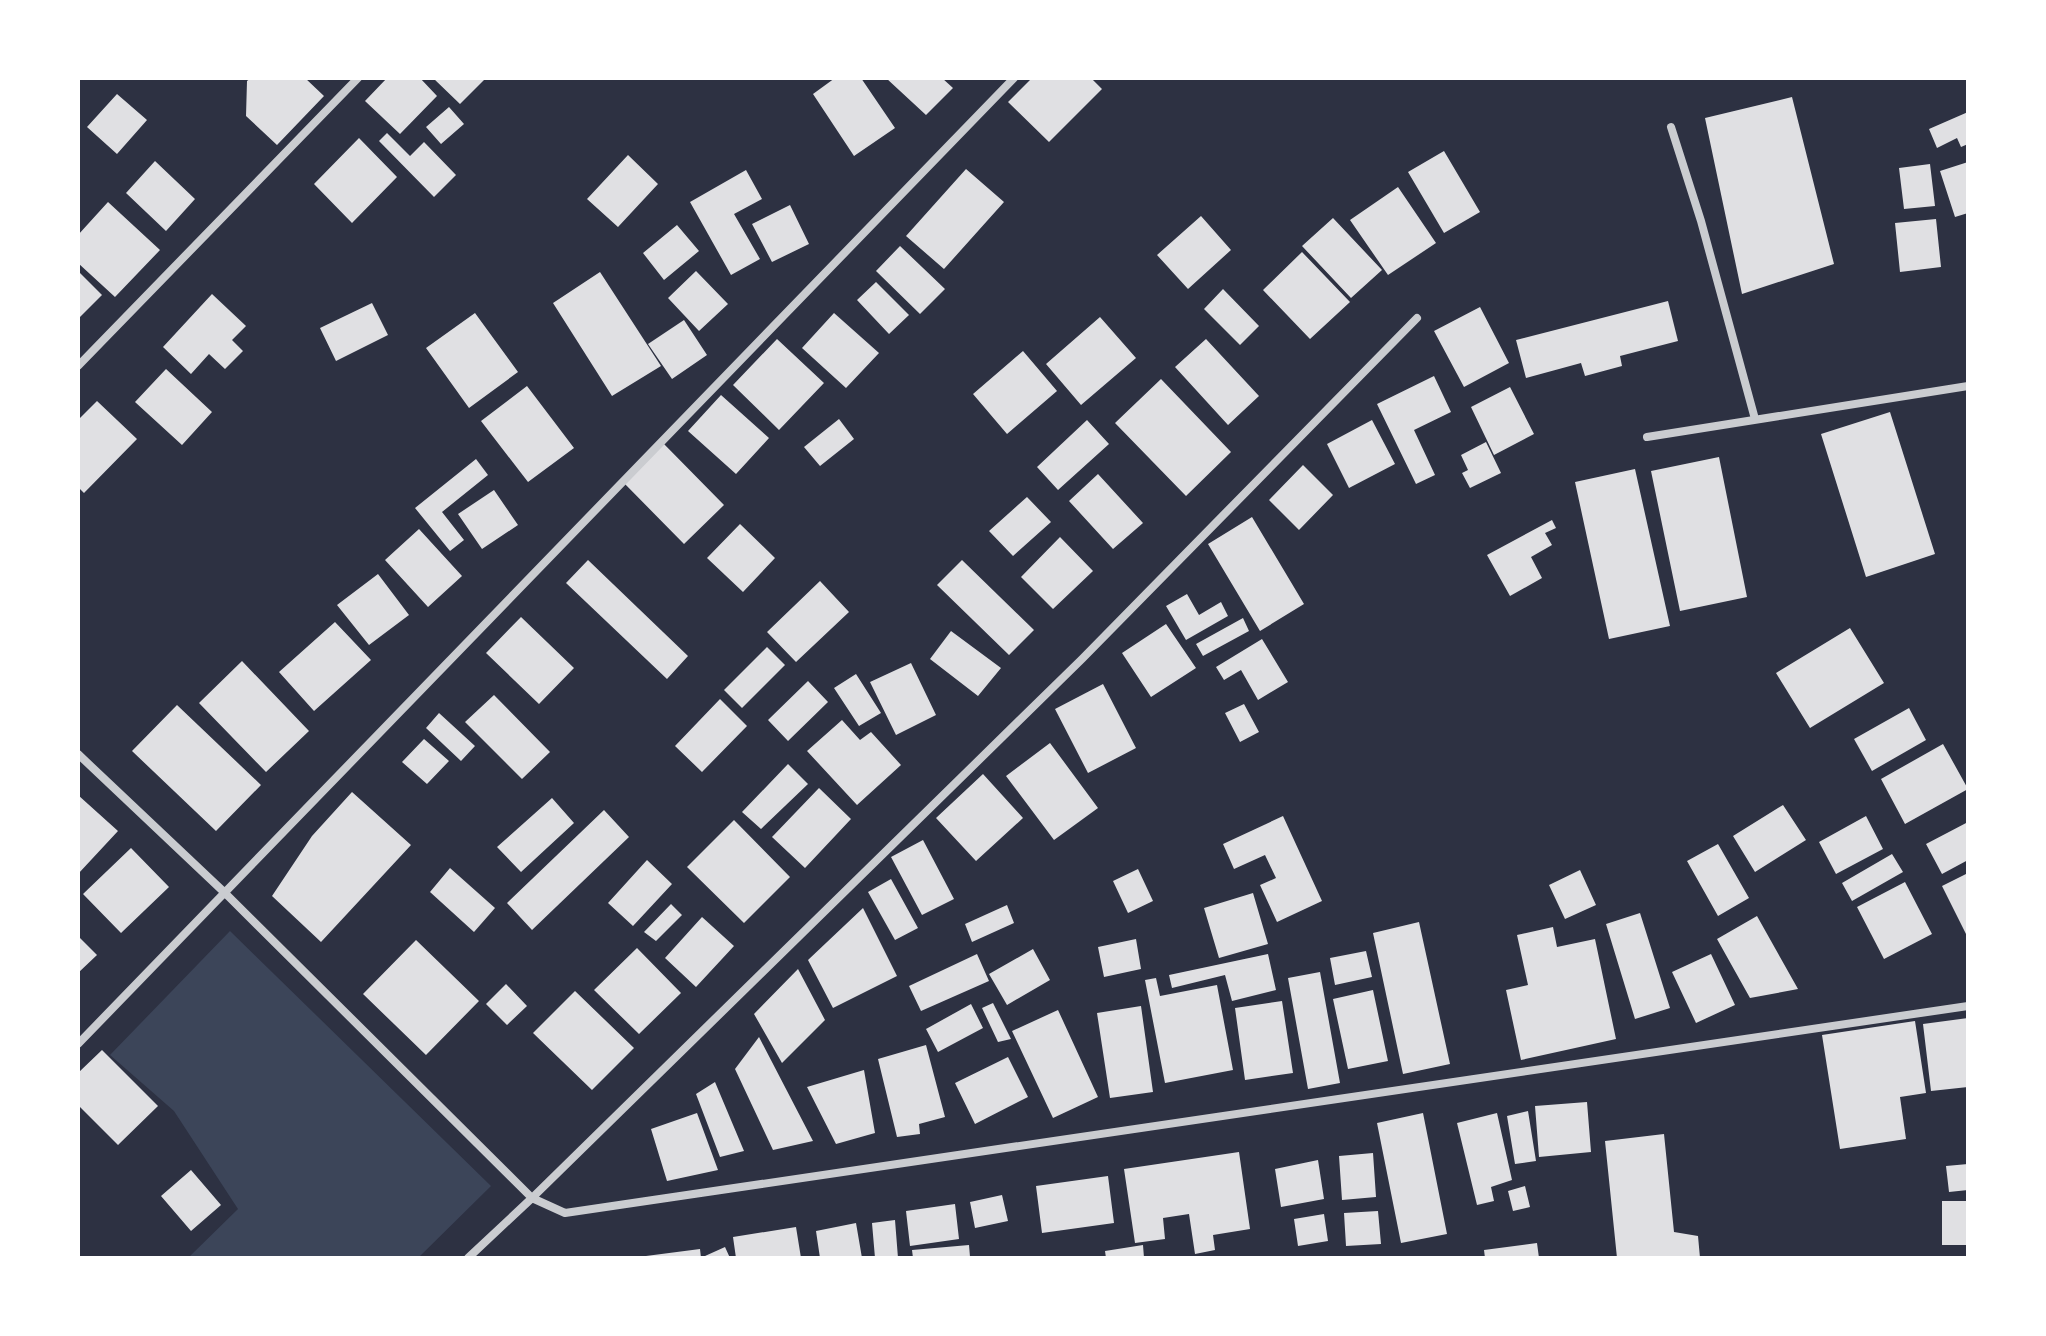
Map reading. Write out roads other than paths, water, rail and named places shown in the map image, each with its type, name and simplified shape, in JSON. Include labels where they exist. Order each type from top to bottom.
[{"type":"street","points":[[78,366],[358,78]]},
{"type":"street","points":[[78,1044],[1014,78]]},
{"type":"street","points":[[1671,127],[1701,221],[1755,419]]},
{"type":"street","points":[[468,1258],[1082,659],[1417,318]]},
{"type":"street","points":[[1647,437],[1968,386]]},
{"type":"street","points":[[78,754],[225,893],[532,1198],[565,1213],[1968,1006]]}]
